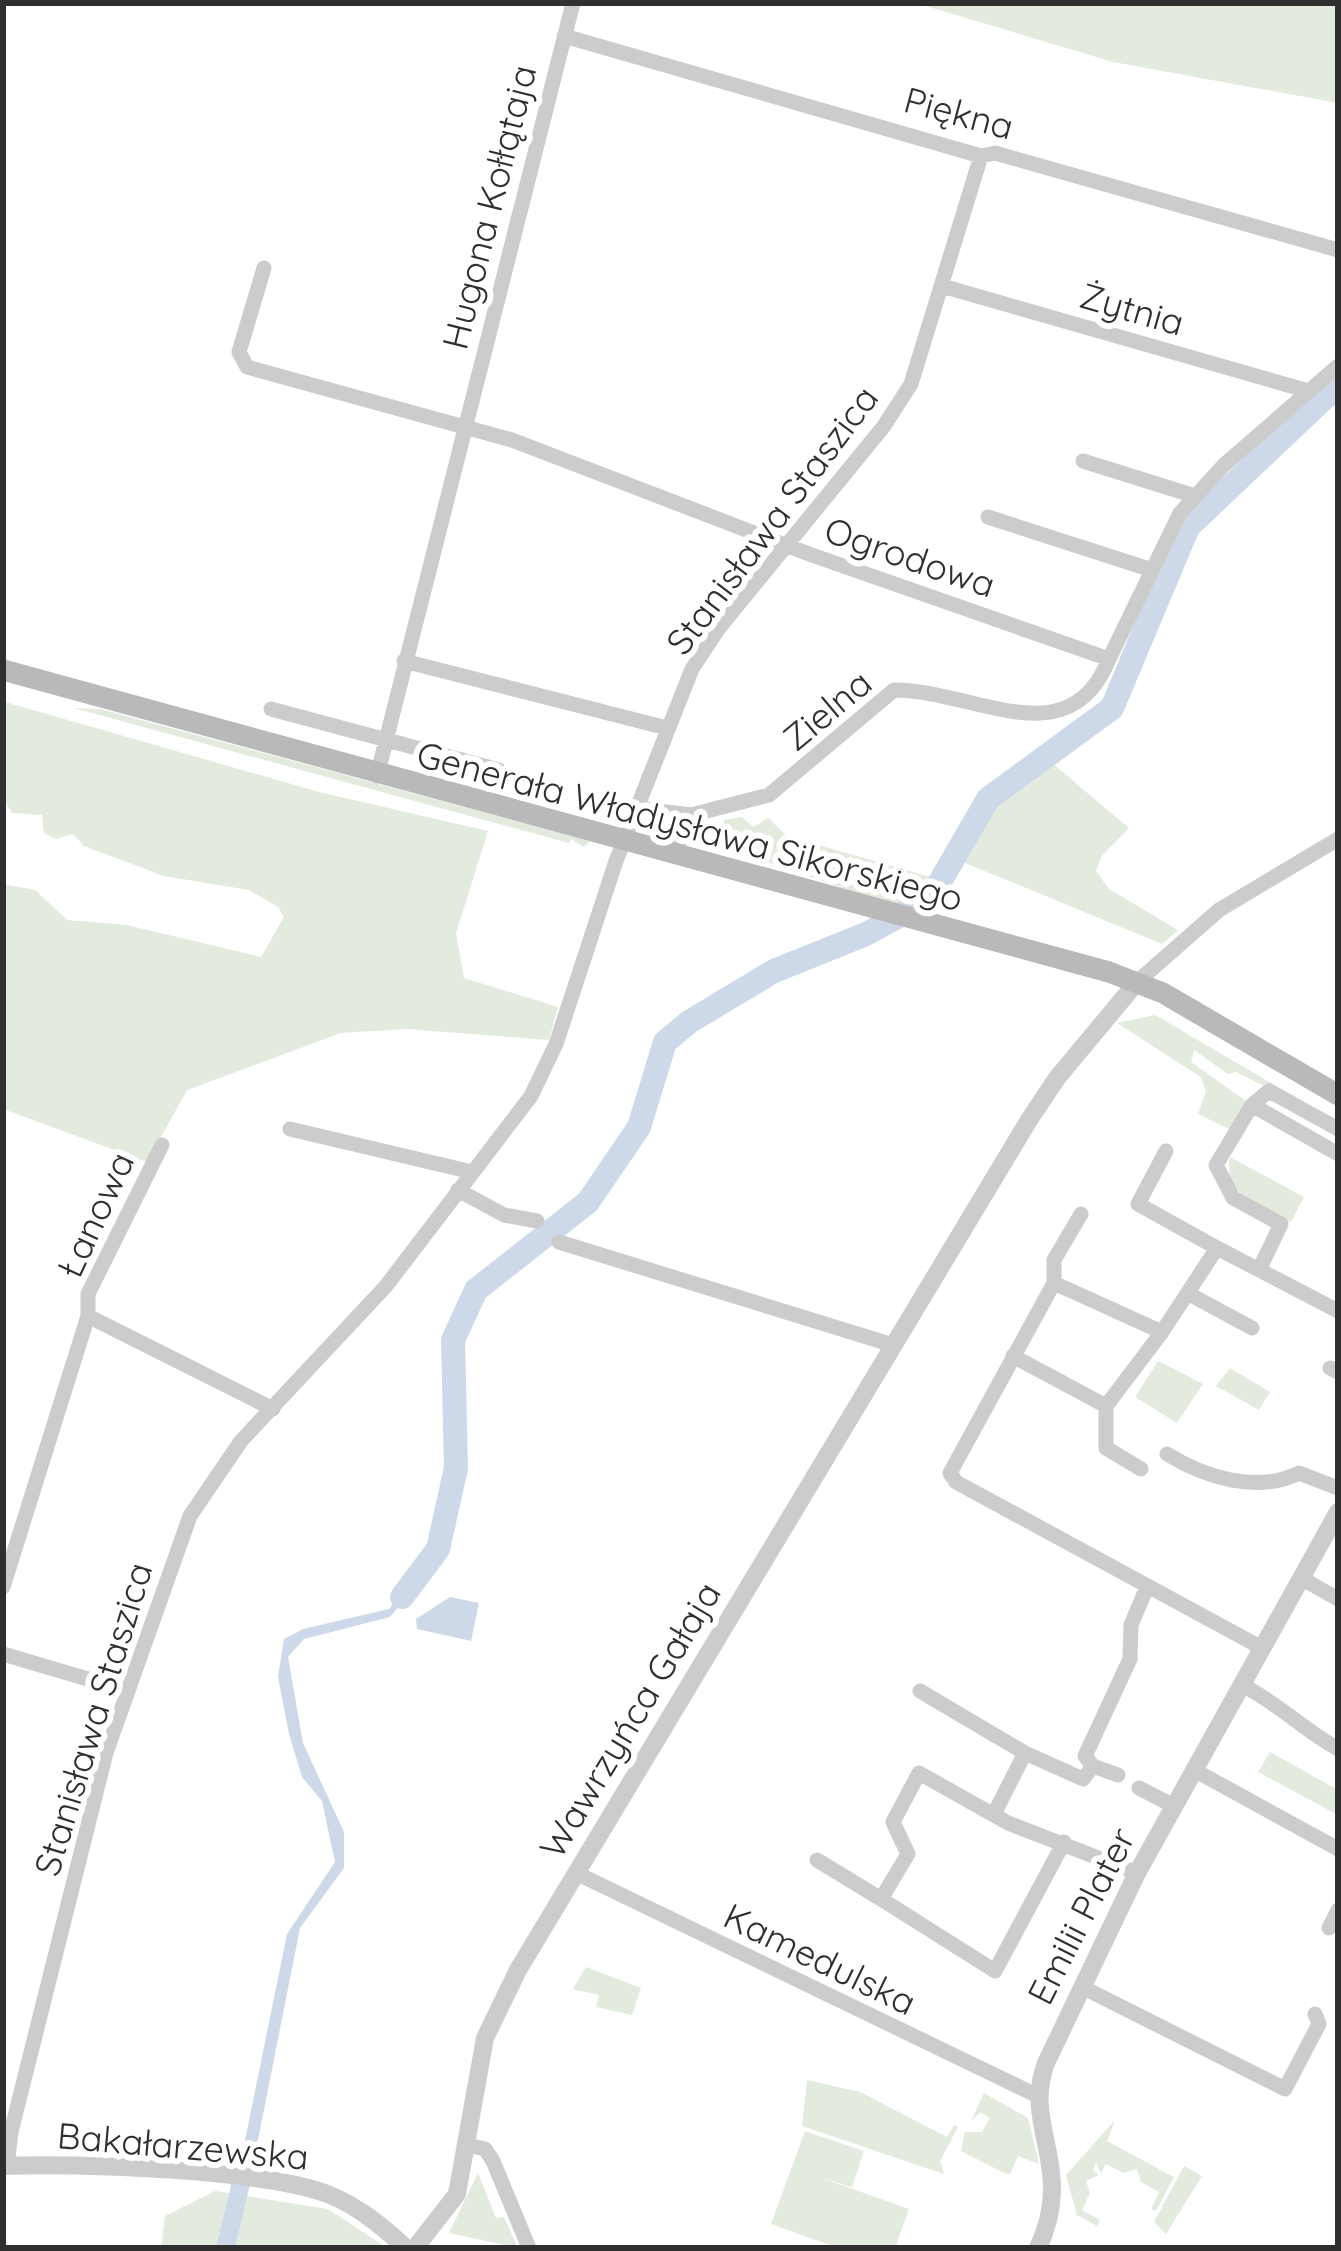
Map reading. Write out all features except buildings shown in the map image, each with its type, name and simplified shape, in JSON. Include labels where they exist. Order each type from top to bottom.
[{"type":"main road","name":"Generała Władysława Sikorskiego","points":[[3,670],[1137,982],[1338,1095]]},
{"type":"street","name":"Hugona Kołłątaja","points":[[376,776],[573,3]]},
{"type":"street","name":"Piękna","points":[[564,36],[981,156],[995,153],[1338,250]]},
{"type":"street","name":"Stanisława Staszica","points":[[4,2166],[125,1690],[190,1516],[218,1469],[386,1286],[531,1096],[556,1044],[635,808],[692,669],[718,628],[911,384],[981,156]]},
{"type":"street","points":[[264,268],[239,352],[247,367],[466,427]]},
{"type":"street","name":"Żytnia","points":[[942,286],[1305,390]]},
{"type":"street","points":[[1108,659],[1149,569],[1195,496],[1305,390],[1338,366]]},
{"type":"street","name":"Ogrodowa","points":[[466,427],[1108,659]]},
{"type":"street","points":[[1083,461],[1195,496]]},
{"type":"street","name":"Ogrodowa","points":[[988,517],[1149,569]]},
{"type":"street","name":"Zielna","points":[[635,808],[691,815],[770,796],[894,690],[927,690],[1048,715],[1075,708],[1090,695],[1108,659]]},
{"type":"street","points":[[404,661],[667,728]]},
{"type":"street","points":[[271,709],[499,770]]},
{"type":"street","points":[[683,859],[672,828],[691,815]]},
{"type":"street","name":"Wawrzyńca Gałaja","points":[[411,2248],[457,2194],[484,2044],[494,2015],[1057,1078],[1137,982],[1219,910],[1338,838]]},
{"type":"street","points":[[1259,1270],[1281,1224],[1233,1198],[1216,1166],[1252,1105],[1269,1091],[1338,1129]]},
{"type":"street","points":[[1252,1105],[1338,1154]]},
{"type":"street","points":[[290,1129],[472,1172]]},
{"type":"street","name":"Łanowa","points":[[3,1587],[88,1316],[88,1294],[162,1145]]},
{"type":"street","points":[[1166,1151],[1138,1204],[1338,1311]]},
{"type":"street","points":[[458,1190],[504,1215],[537,1221]]},
{"type":"street","points":[[1081,1214],[1054,1260],[1054,1283],[950,1473],[956,1482],[1262,1648]]},
{"type":"street","points":[[559,1242],[893,1346]]},
{"type":"street","points":[[1141,1469],[1106,1448],[1106,1406],[1191,1295],[1217,1248]]},
{"type":"street","points":[[1054,1283],[1162,1332]]},
{"type":"street","points":[[1191,1295],[1252,1328]]},
{"type":"street","points":[[88,1316],[273,1409]]},
{"type":"street","points":[[1013,1356],[1106,1406]]},
{"type":"street","points":[[1167,1454],[1220,1479],[1283,1480],[1299,1472],[1338,1488]]},
{"type":"street","name":"Emilii Plater","points":[[1038,2096],[1046,2062],[1137,1873],[1338,1512]]},
{"type":"street","points":[[1301,1578],[1338,1599]]},
{"type":"street","points":[[1118,1775],[1093,1766],[1085,1756],[1130,1659],[1131,1625],[1147,1587]]},
{"type":"street","points":[[3,1654],[125,1690]]},
{"type":"street","points":[[1242,1685],[1277,1703],[1290,1722],[1338,1749]]},
{"type":"street","points":[[920,1691],[1024,1754],[1083,1779],[1093,1766]]},
{"type":"street","points":[[994,1814],[1024,1754]]},
{"type":"street","points":[[1194,1770],[1338,1849]]},
{"type":"street","points":[[881,1899],[908,1854],[893,1822],[920,1773],[994,1814],[1137,1873]]},
{"type":"street","points":[[1139,1787],[1174,1806]]},
{"type":"street","points":[[818,1860],[995,1971],[1064,1842]]},
{"type":"street","name":"Kamedulska","points":[[577,1873],[1038,2096]]},
{"type":"street","points":[[1329,1928],[1338,1910]]},
{"type":"street","points":[[1082,1987],[1285,2089],[1319,2024],[1315,2014]]},
{"type":"street","points":[[1038,2096],[1055,2192],[1040,2247]]},
{"type":"street","points":[[467,2145],[485,2150],[493,2161],[529,2248]]},
{"type":"street","points":[[3,2187],[4,2166]]},
{"type":"street","name":"Bakałarzewska","points":[[4,2166],[276,2182],[329,2194],[411,2248]]},
{"type":"shaded area","points":[[916,3],[1338,3],[1338,103],[1113,62]]},
{"type":"shaded area","points":[[5,702],[319,792],[488,831],[456,933],[464,978],[558,1007],[549,1040],[406,1029],[341,1033],[187,1090],[147,1162],[3,1109],[3,884],[35,890],[67,920],[127,925],[261,957],[284,917],[278,907],[249,890],[164,876],[84,846],[73,834],[56,839],[44,833],[42,815],[12,813],[3,798]]},
{"type":"shaded area","points":[[74,708],[100,709],[590,841],[584,847],[571,839],[569,843]]},
{"type":"shaded area","points":[[1053,764],[1129,828],[1101,857],[1096,871],[1109,889],[1178,930],[1162,944],[963,862],[988,807]]},
{"type":"shaded area","points":[[742,817],[753,827],[768,818],[787,836],[934,878],[912,904],[892,905],[721,846],[724,820]]},
{"type":"shaded area","points":[[1155,1015],[1338,1122],[1236,1072],[1228,1074],[1194,1050],[1191,1062],[1246,1101],[1233,1131],[1198,1114],[1206,1091],[1201,1077],[1117,1023]]},
{"type":"shaded area","points":[[1230,1157],[1304,1197],[1291,1222],[1238,1191],[1229,1170]]},
{"type":"shaded area","points":[[1158,1361],[1203,1384],[1177,1423],[1135,1397]]},
{"type":"shaded area","points":[[1230,1368],[1270,1392],[1259,1410],[1216,1386]]},
{"type":"shaded area","points":[[1270,1752],[1338,1790],[1338,1815],[1258,1772]]},
{"type":"shaded area","points":[[586,1967],[641,1988],[632,2015],[596,2007],[599,1995],[573,1989]]},
{"type":"shaded area","points":[[807,2080],[860,2092],[947,2137],[954,2125],[958,2127],[940,2161],[944,2174],[802,2126]]},
{"type":"shaded area","points":[[984,2093],[1028,2118],[1039,2164],[1018,2156],[1010,2174],[1004,2173],[961,2151],[965,2132],[982,2132],[990,2118],[980,2112],[971,2121]]},
{"type":"shaded area","points":[[1115,2120],[1107,2141],[1174,2177],[1156,2211],[1151,2209],[1159,2192],[1141,2182],[1137,2169],[1123,2173],[1106,2164],[1101,2173],[1096,2163],[1093,2170],[1099,2175],[1086,2181],[1090,2193],[1082,2210],[1100,2220],[1097,2226],[1077,2215],[1066,2175]]},
{"type":"shaded area","points":[[805,2131],[864,2151],[852,2187],[822,2178],[909,2209],[895,2248],[838,2248],[771,2224]]},
{"type":"shaded area","points":[[1184,2166],[1202,2176],[1166,2234],[1154,2222]]},
{"type":"shaded area","points":[[478,2173],[496,2218],[504,2217],[518,2248],[449,2233]]},
{"type":"shaded area","points":[[215,2191],[328,2209],[387,2248],[161,2248],[165,2216]]},
{"type":"water","points":[[429,1570],[390,1617],[304,1639],[288,1657],[303,1743],[344,1832],[344,1868],[300,1928],[253,2165],[264,2173],[249,2188],[235,2248],[216,2248],[231,2186],[226,2168],[240,2165],[287,1934],[335,1862],[322,1801],[302,1777],[289,1734],[278,1677],[284,1639],[303,1629],[389,1609],[420,1571]]},
{"type":"water","points":[[450,1597],[479,1603],[471,1641],[417,1629],[416,1619]]},
{"type":"waterway","points":[[402,1597],[438,1549],[456,1468],[453,1340],[476,1290],[588,1202],[639,1127],[665,1042],[689,1022],[774,971],[866,934],[930,899],[988,799],[1112,708],[1188,527],[1338,385]]}]
